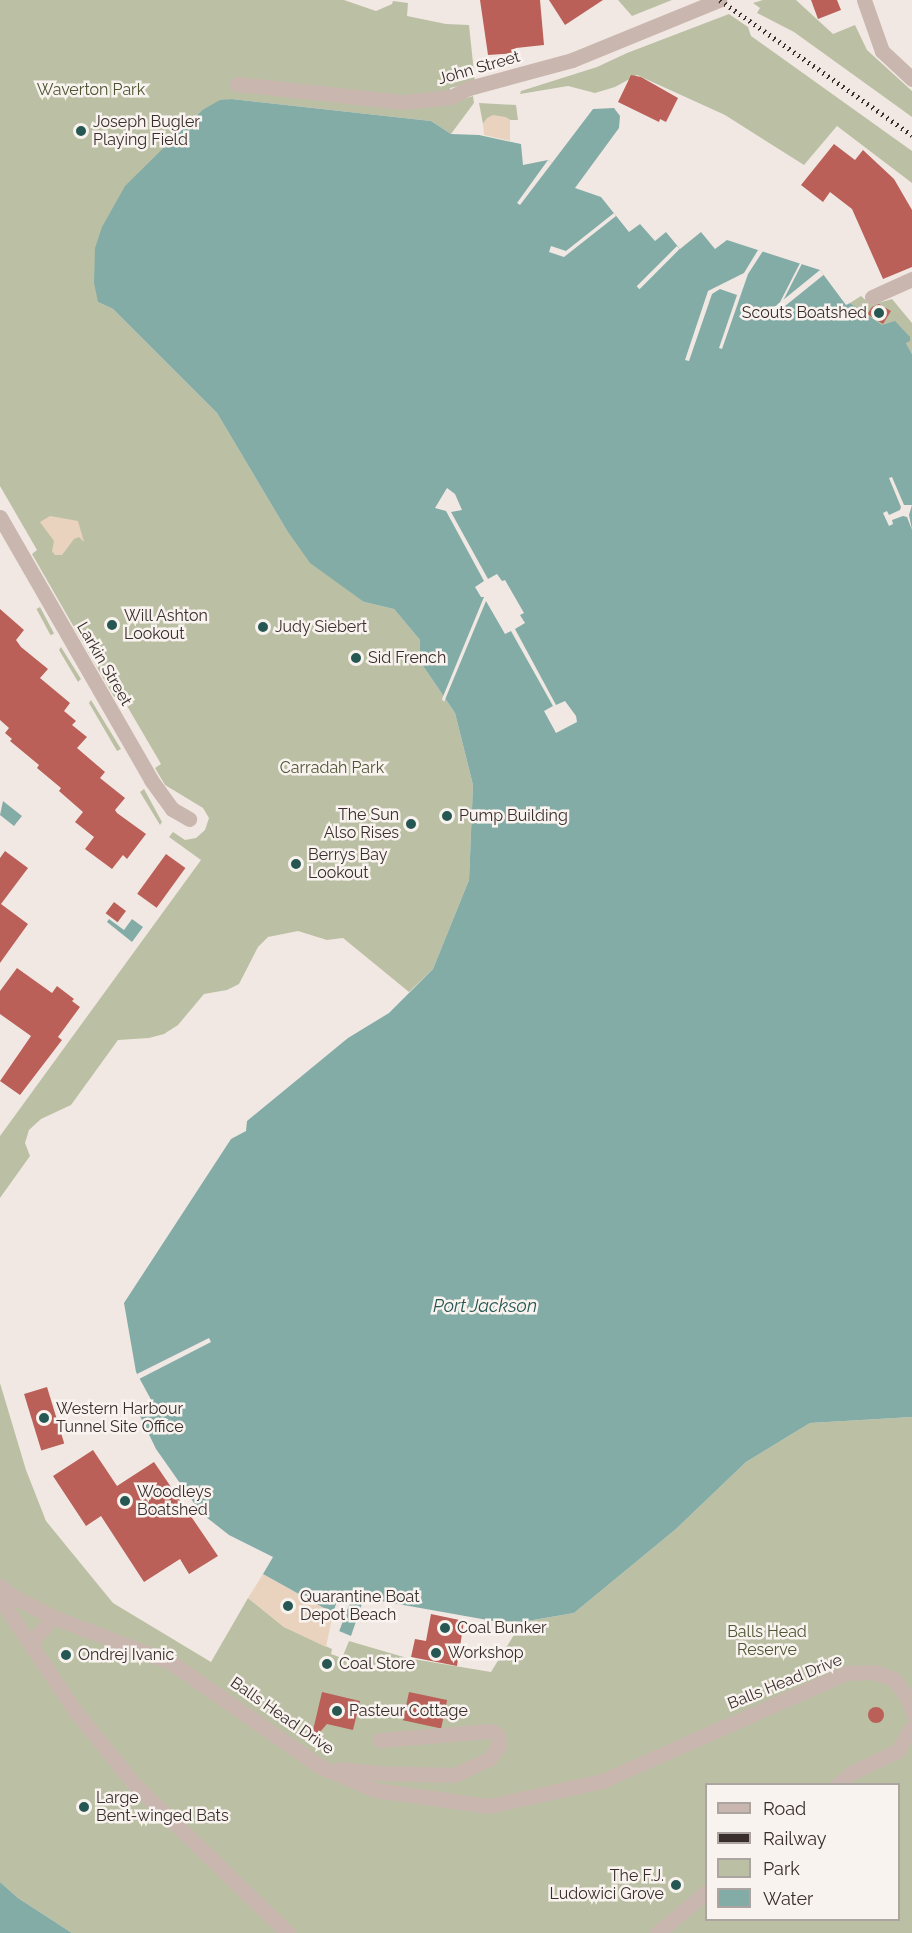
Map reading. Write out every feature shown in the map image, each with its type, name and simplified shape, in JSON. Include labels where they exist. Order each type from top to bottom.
[{"type":"street","name":"John Street","points":[[237,84],[403,102],[451,97],[469,87],[572,60],[719,0]]},
{"type":"street","points":[[864,0],[882,51],[912,79]]},
{"type":"street","points":[[872,297],[912,279]]},
{"type":"street","name":"Larkin Street","points":[[0,517],[151,780],[172,809],[189,819]]},
{"type":"street","name":"Balls Head Drive","points":[[0,1586],[12,1596],[53,1617],[170,1662],[321,1767],[375,1790],[489,1806],[602,1781],[846,1673],[873,1672],[894,1679],[911,1704],[912,1713]]},
{"type":"street","points":[[0,1599],[76,1712],[134,1784],[288,1933]]},
{"type":"street","points":[[31,1643],[53,1617]]},
{"type":"street","points":[[840,1783],[853,1772],[897,1751],[912,1727]]},
{"type":"street","points":[[321,1767],[442,1776],[479,1765],[493,1755],[499,1745],[498,1735],[491,1731],[379,1740]]},
{"type":"street","points":[[657,1933],[705,1893]]},
{"type":"green space","name":"Carradah Park","points":[[0,0],[344,0],[376,11],[392,4],[393,1],[408,3],[407,16],[446,24],[469,25],[475,82],[450,88],[451,103],[473,96],[474,103],[451,134],[431,121],[232,99],[220,101],[202,110],[180,130],[98,302],[113,309],[217,413],[286,529],[364,602],[394,609],[420,640],[419,660],[455,713],[473,785],[469,880],[433,969],[409,992],[343,938],[327,940],[298,931],[268,937],[258,947],[239,984],[227,990],[204,994],[178,1025],[164,1034],[149,1038],[118,1040],[71,1105],[41,1119],[29,1130],[25,1143],[30,1156],[0,1198],[0,1136],[201,860],[169,837],[173,832],[185,840],[196,838],[205,830],[209,818],[203,808],[165,785],[155,768],[161,764],[120,694],[114,697],[32,554],[37,550],[0,486]]},
{"type":"green space","points":[[618,0],[672,0],[632,16]]},
{"type":"green space","points":[[763,0],[796,0],[833,34],[855,25],[867,50],[912,91],[912,117],[794,32],[757,13],[760,8],[753,3]]},
{"type":"green space","points":[[729,14],[748,27],[751,36],[912,151],[912,183],[837,126],[804,165],[725,115],[637,75],[615,87],[595,93],[568,86],[520,94],[521,91],[597,67],[627,53]]},
{"type":"green space","points":[[479,103],[516,105],[518,120],[505,117],[488,118],[483,124]]},
{"type":"green space","points":[[861,296],[871,305],[892,299],[912,323],[912,354],[906,343],[850,303]]},
{"type":"green space","points":[[40,607],[54,633],[51,635],[36,609]]},
{"type":"green space","points":[[61,647],[81,679],[78,682],[59,650]]},
{"type":"green space","points":[[91,700],[121,749],[117,751],[89,703]]},
{"type":"green space","points":[[144,789],[162,822],[160,825],[140,792]]},
{"type":"green space","name":"Balls Head Reserve","points":[[0,1383],[26,1470],[46,1521],[113,1603],[211,1662],[248,1598],[284,1627],[332,1649],[331,1654],[342,1658],[349,1641],[407,1658],[491,1672],[522,1622],[574,1613],[676,1529],[746,1462],[810,1423],[912,1417],[912,1933],[72,1933],[18,1898],[0,1882]]},
{"type":"sand","points":[[493,115],[510,120],[510,141],[484,135],[483,124]]},
{"type":"sand","points":[[50,516],[78,521],[84,542],[79,537],[74,539],[62,555],[55,555],[52,551],[54,541],[40,522]]},
{"type":"sand","name":"Quarantine Boat Depot Beach","points":[[263,1574],[333,1613],[326,1647],[284,1627],[248,1598]]},
{"type":"water","name":"Port Jackson","points":[[232,99],[431,121],[451,134],[479,135],[521,144],[523,165],[548,160],[552,163],[593,109],[614,108],[620,116],[619,128],[575,188],[601,197],[629,232],[640,224],[655,241],[666,232],[680,249],[701,232],[715,249],[727,240],[820,270],[846,305],[850,303],[882,325],[895,321],[910,337],[910,341],[906,343],[912,354],[912,1417],[810,1423],[746,1462],[676,1529],[574,1613],[510,1624],[364,1598],[351,1636],[339,1631],[351,1597],[348,1596],[337,1602],[333,1613],[263,1574],[273,1557],[229,1535],[201,1513],[156,1449],[140,1416],[155,1407],[136,1372],[124,1303],[231,1139],[246,1131],[247,1121],[348,1038],[389,1013],[433,969],[469,880],[473,785],[455,713],[419,660],[420,640],[394,609],[364,602],[310,563],[286,529],[217,413],[113,309],[98,302],[94,283],[95,248],[102,227],[125,186],[202,110],[220,100]]},
{"type":"water","points":[[3,801],[22,816],[14,826],[0,815]]},
{"type":"water","points":[[109,919],[124,930],[132,919],[143,927],[132,942],[107,922]]},
{"type":"water","points":[[0,1882],[18,1898],[72,1933],[0,1933]]},
{"type":"pier","points":[[548,160],[552,163],[520,205],[517,203]]},
{"type":"pier","points":[[614,213],[616,216],[564,257],[549,252],[551,246],[566,251]]},
{"type":"pier","points":[[677,246],[680,249],[640,289],[637,286]]},
{"type":"pier","points":[[758,250],[763,251],[748,274],[722,349],[719,348],[737,295],[720,289],[712,294],[689,361],[685,360],[708,291],[744,273]]},
{"type":"pier","points":[[800,263],[802,264],[774,319],[772,318]]},
{"type":"pier","points":[[820,270],[824,275],[775,314],[771,310]]},
{"type":"pier","points":[[892,477],[904,505],[912,505],[909,515],[912,530],[907,517],[892,520],[893,524],[889,526],[883,513],[887,511],[889,515],[900,510],[901,507],[889,478]]},
{"type":"pier","points":[[447,488],[455,494],[462,510],[451,512],[488,579],[497,574],[502,581],[505,580],[524,613],[520,615],[525,623],[515,629],[556,705],[565,701],[576,716],[577,722],[556,733],[544,711],[553,706],[511,631],[505,634],[486,601],[444,702],[442,699],[484,597],[481,597],[475,587],[484,581],[446,511],[435,508]]},
{"type":"pier","points":[[209,1338],[211,1342],[139,1379],[137,1374]]},
{"type":"pier","points":[[343,1596],[352,1597],[338,1634],[336,1630],[348,1599],[341,1601],[336,1615],[332,1616],[337,1602]]},
{"type":"building","points":[[480,0],[540,0],[544,45],[516,48],[517,53],[488,55]]},
{"type":"building","points":[[549,0],[603,0],[565,25]]},
{"type":"building","points":[[811,0],[837,0],[841,10],[818,19]]},
{"type":"building","points":[[631,75],[641,77],[678,98],[666,122],[660,119],[659,122],[618,102]]},
{"type":"building","points":[[834,144],[855,160],[863,150],[894,179],[912,210],[912,267],[883,279],[852,209],[830,192],[823,202],[801,185]]},
{"type":"building","name":"Scouts Boatshed","points":[[879,304],[891,311],[883,324],[867,314],[872,307]]},
{"type":"building","points":[[0,609],[24,630],[16,640],[21,647],[48,669],[40,678],[70,703],[64,711],[76,721],[72,725],[87,737],[77,748],[105,772],[100,778],[125,798],[115,810],[146,834],[127,859],[123,855],[112,869],[85,849],[94,837],[75,822],[83,812],[59,791],[61,788],[37,768],[39,765],[10,741],[12,739],[5,733],[9,728],[0,720]]},
{"type":"building","points":[[5,851],[28,868],[1,904],[28,924],[0,963],[0,858]]},
{"type":"building","points":[[166,854],[185,868],[157,908],[137,894]]},
{"type":"building","points":[[114,902],[126,911],[118,922],[106,913]]},
{"type":"building","points":[[17,968],[52,993],[57,986],[74,999],[72,1001],[80,1007],[58,1037],[62,1040],[20,1095],[0,1081],[31,1036],[0,1014],[0,991]]},
{"type":"building","name":"Western Harbour Tunnel Site Office","points":[[47,1387],[64,1443],[41,1450],[24,1394]]},
{"type":"building","name":"Woodleys Boatshed","points":[[93,1450],[117,1486],[154,1462],[218,1556],[189,1574],[180,1559],[144,1582],[101,1516],[86,1526],[53,1476]]},
{"type":"building","points":[[431,1614],[464,1621],[457,1666],[411,1657],[415,1639],[426,1641]]},
{"type":"building","name":"Pasteur Cottage","points":[[322,1692],[360,1701],[353,1730],[327,1724],[310,1743]]},
{"type":"building","points":[[409,1692],[447,1700],[441,1728],[403,1720]]},
{"type":"building","points":[[876,1707],[882,1709],[884,1715],[882,1721],[876,1723],[870,1721],[868,1715],[870,1709]]},
{"type":"railway","points":[[720,0],[912,135]]},
{"type":"place","name":"Joseph Bugler Playing Field","points":[[81,131]]},
{"type":"place","name":"Scouts Boatshed","points":[[879,313]]},
{"type":"place","name":"Will Ashton Lookout","points":[[112,625]]},
{"type":"place","name":"Judy Siebert","points":[[263,627]]},
{"type":"place","name":"Sid French","points":[[356,658]]},
{"type":"place","name":"Pump Building","points":[[447,816]]},
{"type":"place","name":"The Sun Also Rises","points":[[411,824]]},
{"type":"place","name":"Berrys Bay Lookout","points":[[296,864]]},
{"type":"place","name":"Western Harbour Tunnel Site Office","points":[[44,1418]]},
{"type":"place","name":"Woodleys Boatshed","points":[[125,1501]]},
{"type":"place","name":"Quarantine Boat Depot Beach","points":[[288,1606]]},
{"type":"place","name":"Coal Bunker","points":[[445,1628]]},
{"type":"place","name":"Workshop","points":[[436,1653]]},
{"type":"place","name":"Ondrej Ivanic","points":[[66,1655]]},
{"type":"place","name":"Coal Store","points":[[327,1664]]},
{"type":"place","name":"Pasteur Cottage","points":[[337,1711]]},
{"type":"place","name":"Large Bent-winged Bats","points":[[84,1807]]},
{"type":"place","name":"The F.J. Ludowici Grove","points":[[676,1885]]},
{"type":"park label","name":"Waverton Park","points":[[91,90]]}]
